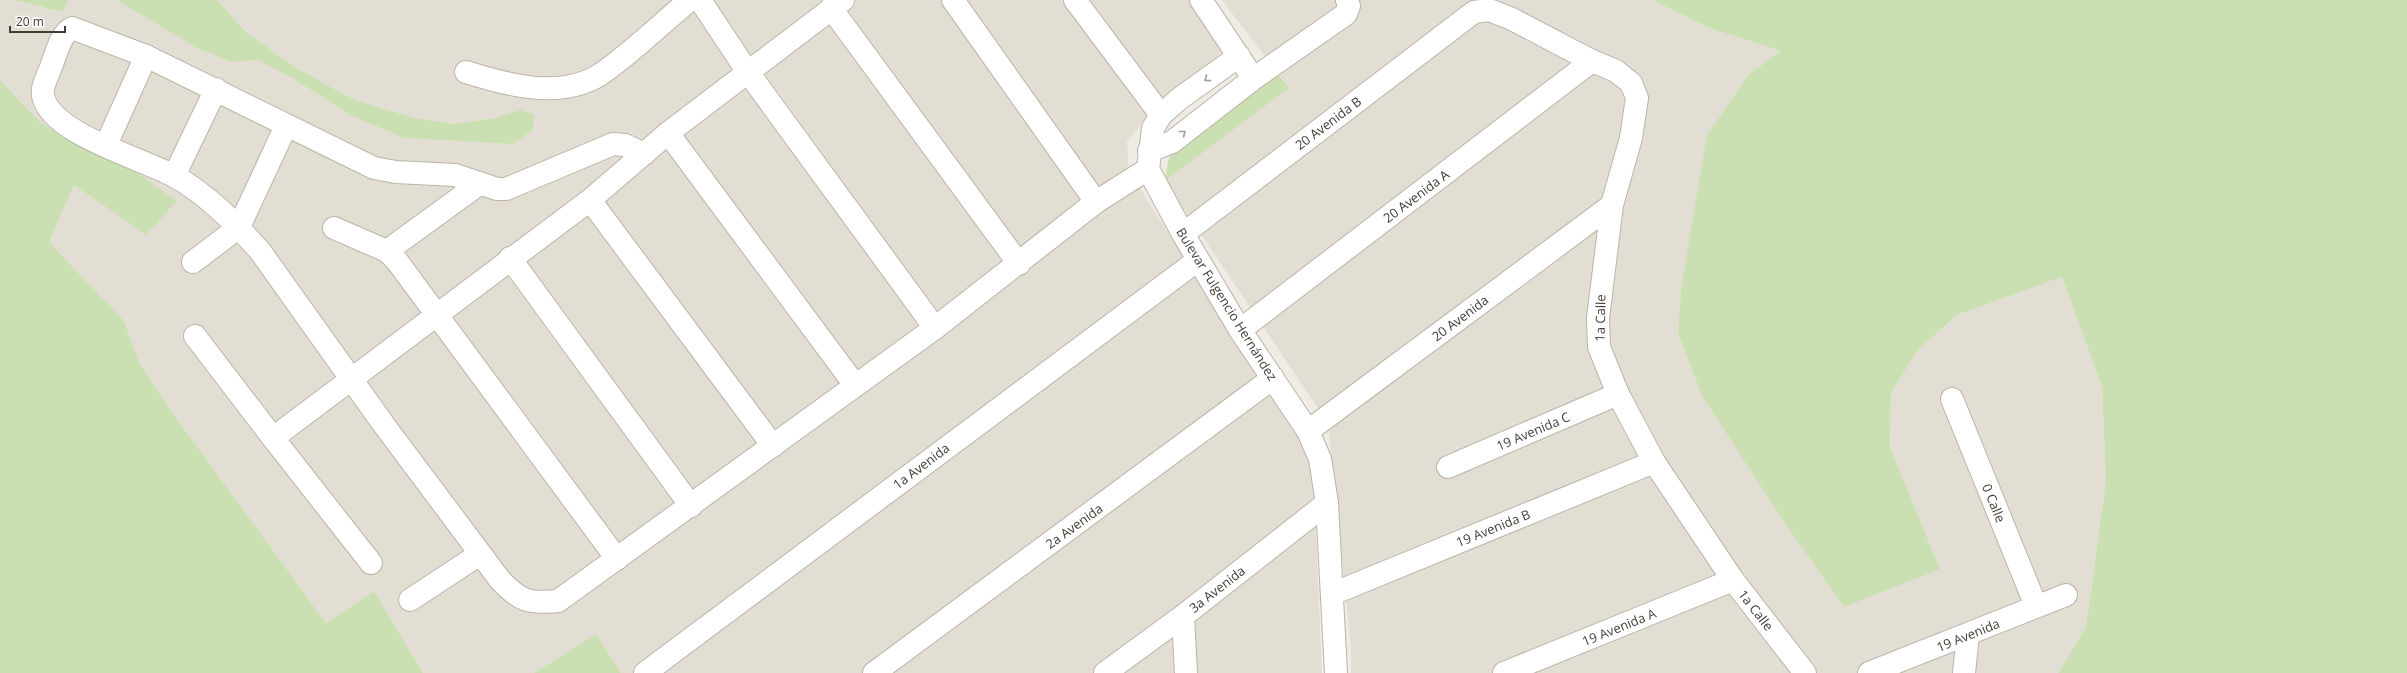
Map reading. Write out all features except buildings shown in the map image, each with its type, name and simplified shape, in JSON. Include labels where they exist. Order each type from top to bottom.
[{"type":"street","points":[[466,72],[500,82],[534,88],[566,87],[582,82],[600,74],[690,0]]},
{"type":"street","points":[[700,0],[747,71],[935,328]]},
{"type":"street","points":[[953,0],[1096,202]]},
{"type":"street","points":[[1075,0],[1161,115]]},
{"type":"street","points":[[1201,0],[1253,79]]},
{"type":"street","points":[[644,154],[625,145],[613,144],[517,187],[497,189],[455,175],[390,172],[374,168],[286,126],[216,89],[146,56],[72,28],[61,41],[42,90],[43,97],[68,128],[174,176],[218,207],[239,227],[260,251],[351,379],[480,554],[514,594],[525,601],[541,603],[558,601],[617,560],[854,385],[935,328],[1019,264],[1148,160],[1253,79],[1346,14],[1349,6],[1347,0]]},
{"type":"street","points":[[273,438],[510,258],[590,200],[668,134],[747,71],[837,4],[1019,264]]},
{"type":"street","name":"1a Calle","points":[[1474,12],[1489,10],[1512,19],[1592,61],[1616,71],[1632,83],[1637,98],[1631,138],[1612,205],[1603,265],[1597,333],[1599,347],[1618,394],[1654,462],[1733,580],[1805,673]]},
{"type":"street","name":"20 Avenida B","points":[[1183,234],[1474,12]]},
{"type":"street","points":[[106,145],[146,56]]},
{"type":"street","points":[[1148,160],[1153,128],[1161,115],[1179,99],[1239,56]]},
{"type":"street","name":"20 Avenida A","points":[[1240,330],[1592,61]]},
{"type":"street","points":[[174,176],[216,89]]},
{"type":"street","points":[[193,262],[239,227],[286,126]]},
{"type":"street","points":[[668,134],[854,385]]},
{"type":"street","name":"Bulevar Fulgencio Hernández","points":[[1148,160],[1183,234],[1198,260],[1240,330],[1308,431],[1320,458],[1327,503],[1336,673]]},
{"type":"street","points":[[387,251],[479,184]]},
{"type":"street","points":[[590,200],[773,446]]},
{"type":"street","name":"20 Avenida","points":[[1308,431],[1612,205]]},
{"type":"street","points":[[334,228],[387,251],[396,261],[617,560]]},
{"type":"street","points":[[510,258],[691,506]]},
{"type":"street","name":"1a Avenida","points":[[645,673],[1198,260]]},
{"type":"street","points":[[194,336],[371,563]]},
{"type":"street","name":"2a Avenida","points":[[874,673],[1273,378]]},
{"type":"street","name":"19 Avenida C","points":[[1448,467],[1618,394]]},
{"type":"street","name":"0 Calle","points":[[1952,399],[2036,606]]},
{"type":"street","name":"19 Avenida B","points":[[1332,594],[1654,462]]},
{"type":"street","name":"3a Avenida","points":[[1105,673],[1183,616],[1327,503]]},
{"type":"street","points":[[410,600],[480,554]]},
{"type":"street","name":"19 Avenida A","points":[[1504,673],[1733,580]]},
{"type":"street","name":"19 Avenida","points":[[1869,673],[2066,595]]},
{"type":"street","points":[[1183,616],[1186,673]]},
{"type":"street","points":[[1964,673],[1968,635]]},
{"type":"shaded area","points":[[0,0],[14,0],[61,12],[69,0],[116,0],[197,48],[231,62],[258,60],[292,78],[352,116],[404,138],[511,144],[520,110],[493,118],[453,124],[415,118],[354,100],[295,67],[247,33],[217,0],[1188,0],[1223,46],[1215,62],[1145,121],[1127,141],[1129,171],[1313,462],[1322,673],[621,673],[596,635],[534,673],[423,673],[374,592],[326,623],[171,411],[139,362],[124,321],[49,242],[74,185],[146,235],[82,148],[39,121],[0,80]]},
{"type":"shaded area","points":[[1222,0],[1652,0],[1712,29],[1781,51],[1749,74],[1691,235],[1681,289],[1678,333],[1702,396],[1940,569],[1890,447],[1891,393],[1918,350],[1957,315],[2062,277],[2102,387],[2106,481],[2086,627],[2058,673],[1351,673],[1351,648],[1328,423],[1165,181],[1289,88]]},
{"type":"green space","points":[[14,0],[69,0],[62,12]]},
{"type":"green space","points":[[116,0],[217,0],[247,33],[295,67],[354,100],[415,118],[453,124],[493,118],[520,110],[534,115],[533,130],[512,144],[404,138],[352,116],[292,78],[258,60],[231,62],[197,48]]},
{"type":"green space","points":[[1652,0],[2407,0],[2407,673],[2058,673],[2086,627],[2106,481],[2102,387],[2062,277],[1957,315],[1918,350],[1891,393],[1890,447],[1940,569],[1844,607],[1787,526],[1702,396],[1678,333],[1681,289],[1707,135],[1749,74],[1781,51],[1712,29]]},
{"type":"green space","points":[[1276,71],[1289,88],[1165,181],[1168,161],[1177,143]]},
{"type":"green space","points":[[0,80],[39,121],[82,148],[136,172],[177,201],[146,235],[74,185],[49,242],[124,321],[139,362],[171,411],[326,623],[374,591],[423,673],[0,673]]},
{"type":"green space","points":[[596,634],[621,673],[534,673]]}]
